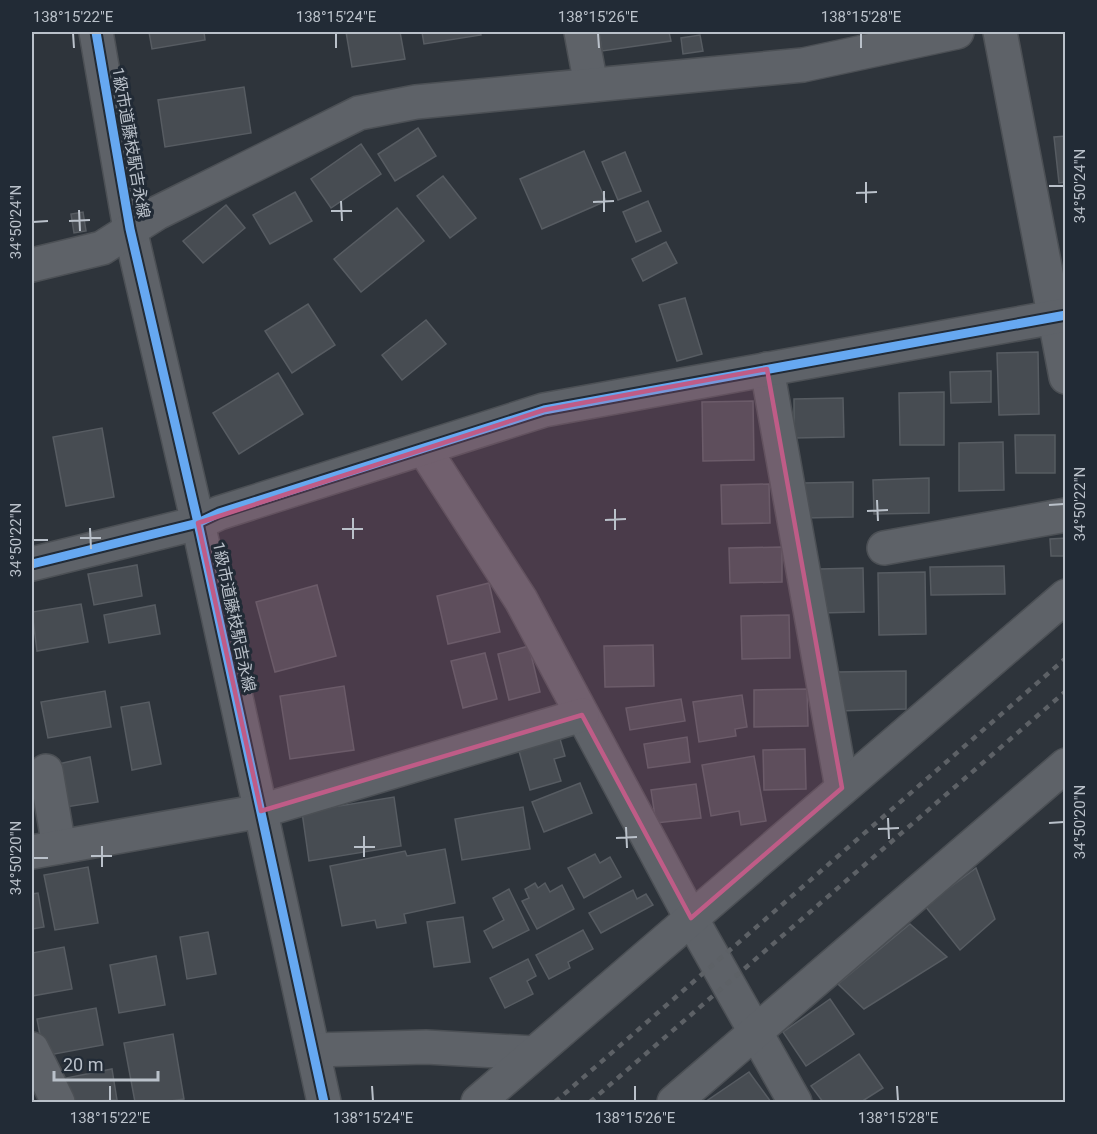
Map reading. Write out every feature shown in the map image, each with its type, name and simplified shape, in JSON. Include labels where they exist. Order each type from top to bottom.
[{"type":"street","name":"1級市道藤枝駅吉永線","points":[[96,32],[130,229],[198,523],[324,1102]]},
{"type":"street","points":[[581,32],[591,85]]},
{"type":"street","points":[[32,265],[102,248],[130,229],[359,113],[416,102],[803,65],[957,32]]},
{"type":"street","points":[[1000,32],[1059,316],[1065,377]]},
{"type":"street","points":[[32,564],[198,523],[219,513],[544,410],[1059,316]]},
{"type":"street","points":[[766,369],[842,788]]},
{"type":"street","points":[[424,449],[521,600],[691,918],[795,1102]]},
{"type":"street","points":[[884,548],[1065,515]]},
{"type":"street","points":[[478,1102],[1065,596]]},
{"type":"street","points":[[46,771],[45,849],[261,811],[582,715]]},
{"type":"street","points":[[674,1102],[1065,765]]},
{"type":"street","points":[[313,1050],[426,1047],[533,1053]]},
{"type":"street","points":[[32,1049],[58,1102]]},
{"type":"highlighted area","points":[[767,369],[842,788],[691,918],[582,715],[261,811],[198,523],[544,410]]},
{"type":"building","points":[[149,32],[204,32],[205,40],[152,49]]},
{"type":"building","points":[[346,32],[400,32],[405,59],[352,67]]},
{"type":"building","points":[[422,32],[480,32],[481,35],[424,44]]},
{"type":"building","points":[[599,32],[669,32],[671,41],[602,51]]},
{"type":"building","points":[[700,35],[703,51],[683,54],[681,38]]},
{"type":"building","points":[[244,87],[251,133],[165,147],[158,100]]},
{"type":"building","points":[[418,128],[436,156],[395,181],[378,154]]},
{"type":"building","points":[[1066,136],[1066,182],[1059,183],[1054,137]]},
{"type":"building","points":[[361,144],[381,174],[331,208],[311,179]]},
{"type":"building","points":[[584,151],[606,201],[542,229],[520,179]]},
{"type":"building","points":[[625,152],[641,191],[618,200],[602,162]]},
{"type":"building","points":[[443,176],[476,218],[450,238],[417,196]]},
{"type":"building","points":[[295,192],[312,221],[270,244],[253,215]]},
{"type":"building","points":[[648,201],[661,231],[636,242],[623,212]]},
{"type":"building","points":[[226,205],[245,228],[203,263],[183,241]]},
{"type":"building","points":[[397,208],[424,241],[361,292],[334,259]]},
{"type":"building","points":[[83,212],[86,231],[74,233],[71,214]]},
{"type":"building","points":[[666,242],[677,263],[643,281],[632,259]]},
{"type":"building","points":[[685,298],[702,354],[677,361],[659,305]]},
{"type":"building","points":[[308,304],[335,345],[292,373],[265,331]]},
{"type":"building","points":[[426,320],[446,344],[402,380],[382,355]]},
{"type":"building","points":[[1038,352],[1039,414],[999,415],[997,353]]},
{"type":"building","points":[[991,371],[991,402],[951,403],[950,372]]},
{"type":"building","points":[[278,373],[303,414],[239,454],[213,413]]},
{"type":"building","points":[[944,392],[944,445],[900,445],[899,393]]},
{"type":"building","points":[[843,398],[844,437],[794,438],[794,399]]},
{"type":"building","points":[[753,401],[754,460],[703,461],[702,402]]},
{"type":"building","points":[[102,428],[114,497],[66,506],[53,437]]},
{"type":"building","points":[[1015,435],[1055,435],[1055,473],[1016,473]]},
{"type":"building","points":[[1003,442],[1004,490],[959,491],[959,443]]},
{"type":"building","points":[[929,478],[929,513],[874,514],[873,480]]},
{"type":"building","points":[[853,482],[853,517],[804,518],[803,483]]},
{"type":"building","points":[[769,484],[770,523],[722,524],[721,485]]},
{"type":"building","points":[[1066,538],[1066,556],[1051,556],[1050,539]]},
{"type":"building","points":[[782,547],[782,582],[730,583],[729,548]]},
{"type":"building","points":[[137,565],[142,596],[94,605],[88,574]]},
{"type":"building","points":[[1004,566],[1005,594],[931,595],[930,567]]},
{"type":"building","points":[[863,568],[864,612],[820,613],[819,569]]},
{"type":"building","points":[[925,572],[926,634],[879,635],[878,573]]},
{"type":"building","points":[[489,583],[500,632],[448,644],[437,596]]},
{"type":"building","points":[[317,585],[336,656],[275,672],[256,602]]},
{"type":"building","points":[[81,604],[88,642],[37,651],[32,612]]},
{"type":"building","points":[[155,605],[160,634],[109,643],[104,615]]},
{"type":"building","points":[[789,615],[790,658],[742,659],[741,616]]},
{"type":"building","points":[[653,645],[654,686],[605,687],[604,646]]},
{"type":"building","points":[[529,646],[540,692],[509,700],[498,654]]},
{"type":"building","points":[[485,653],[497,699],[463,708],[451,661]]},
{"type":"building","points":[[906,671],[906,709],[836,711],[835,672]]},
{"type":"building","points":[[344,686],[354,750],[290,759],[280,696]]},
{"type":"building","points":[[807,689],[808,726],[754,727],[754,690]]},
{"type":"building","points":[[105,691],[111,727],[48,738],[41,702]]},
{"type":"building","points":[[742,695],[747,727],[735,729],[736,736],[699,742],[693,702]]},
{"type":"building","points":[[681,699],[685,721],[630,730],[626,708]]},
{"type":"building","points":[[149,702],[161,764],[132,770],[121,707]]},
{"type":"building","points":[[687,737],[690,762],[648,768],[644,744]]},
{"type":"building","points":[[560,739],[565,756],[554,759],[561,781],[530,790],[519,751]]},
{"type":"building","points":[[805,749],[806,789],[764,790],[763,750]]},
{"type":"building","points":[[754,756],[766,821],[741,825],[739,811],[711,816],[702,765]]},
{"type":"building","points":[[90,757],[98,802],[66,807],[58,764]]},
{"type":"building","points":[[580,783],[592,813],[544,832],[532,802]]},
{"type":"building","points":[[696,784],[701,818],[656,823],[651,790]]},
{"type":"building","points":[[394,797],[401,846],[309,861],[302,812]]},
{"type":"building","points":[[523,807],[530,849],[462,860],[455,819]]},
{"type":"building","points":[[445,849],[455,903],[404,914],[406,923],[377,928],[375,920],[342,926],[330,866],[405,851],[407,856]]},
{"type":"building","points":[[595,854],[600,863],[610,857],[621,877],[584,898],[568,868]]},
{"type":"building","points":[[88,867],[98,923],[55,930],[44,875]]},
{"type":"building","points":[[976,868],[995,919],[960,950],[925,906]]},
{"type":"building","points":[[535,883],[538,888],[545,883],[550,892],[562,885],[574,909],[537,929],[522,901],[529,898],[525,889]]},
{"type":"building","points":[[509,889],[529,930],[493,948],[484,931],[504,920],[493,898]]},
{"type":"building","points":[[633,890],[637,899],[646,894],[653,905],[601,933],[589,913]]},
{"type":"building","points":[[38,893],[44,927],[32,929],[32,894]]},
{"type":"building","points":[[463,917],[470,962],[434,967],[427,922]]},
{"type":"building","points":[[910,924],[947,957],[864,1009],[838,984]]},
{"type":"building","points":[[583,930],[593,949],[568,962],[570,968],[549,979],[536,955]]},
{"type":"building","points":[[208,932],[216,974],[187,979],[180,937]]},
{"type":"building","points":[[64,947],[72,989],[32,996],[32,953]]},
{"type":"building","points":[[156,956],[165,1005],[119,1013],[110,965]]},
{"type":"building","points":[[528,959],[536,976],[527,981],[533,994],[505,1008],[490,978]]},
{"type":"building","points":[[830,999],[854,1034],[806,1066],[783,1032]]},
{"type":"building","points":[[96,1008],[103,1045],[44,1056],[37,1019]]},
{"type":"building","points":[[173,1034],[184,1099],[135,1102],[124,1043]]},
{"type":"building","points":[[859,1054],[883,1088],[861,1102],[823,1102],[811,1086]]},
{"type":"building","points":[[112,1069],[117,1100],[70,1102],[66,1078]]},
{"type":"building","points":[[749,1072],[771,1102],[705,1102]]},
{"type":"railway","points":[[555,1102],[1066,658]]},
{"type":"railway","points":[[590,1102],[1066,691]]},
{"type":"cycle path","points":[[96,32],[130,229],[198,523],[324,1102]]},
{"type":"cycle path","points":[[32,564],[198,523],[219,513],[544,410],[1066,315]]}]
